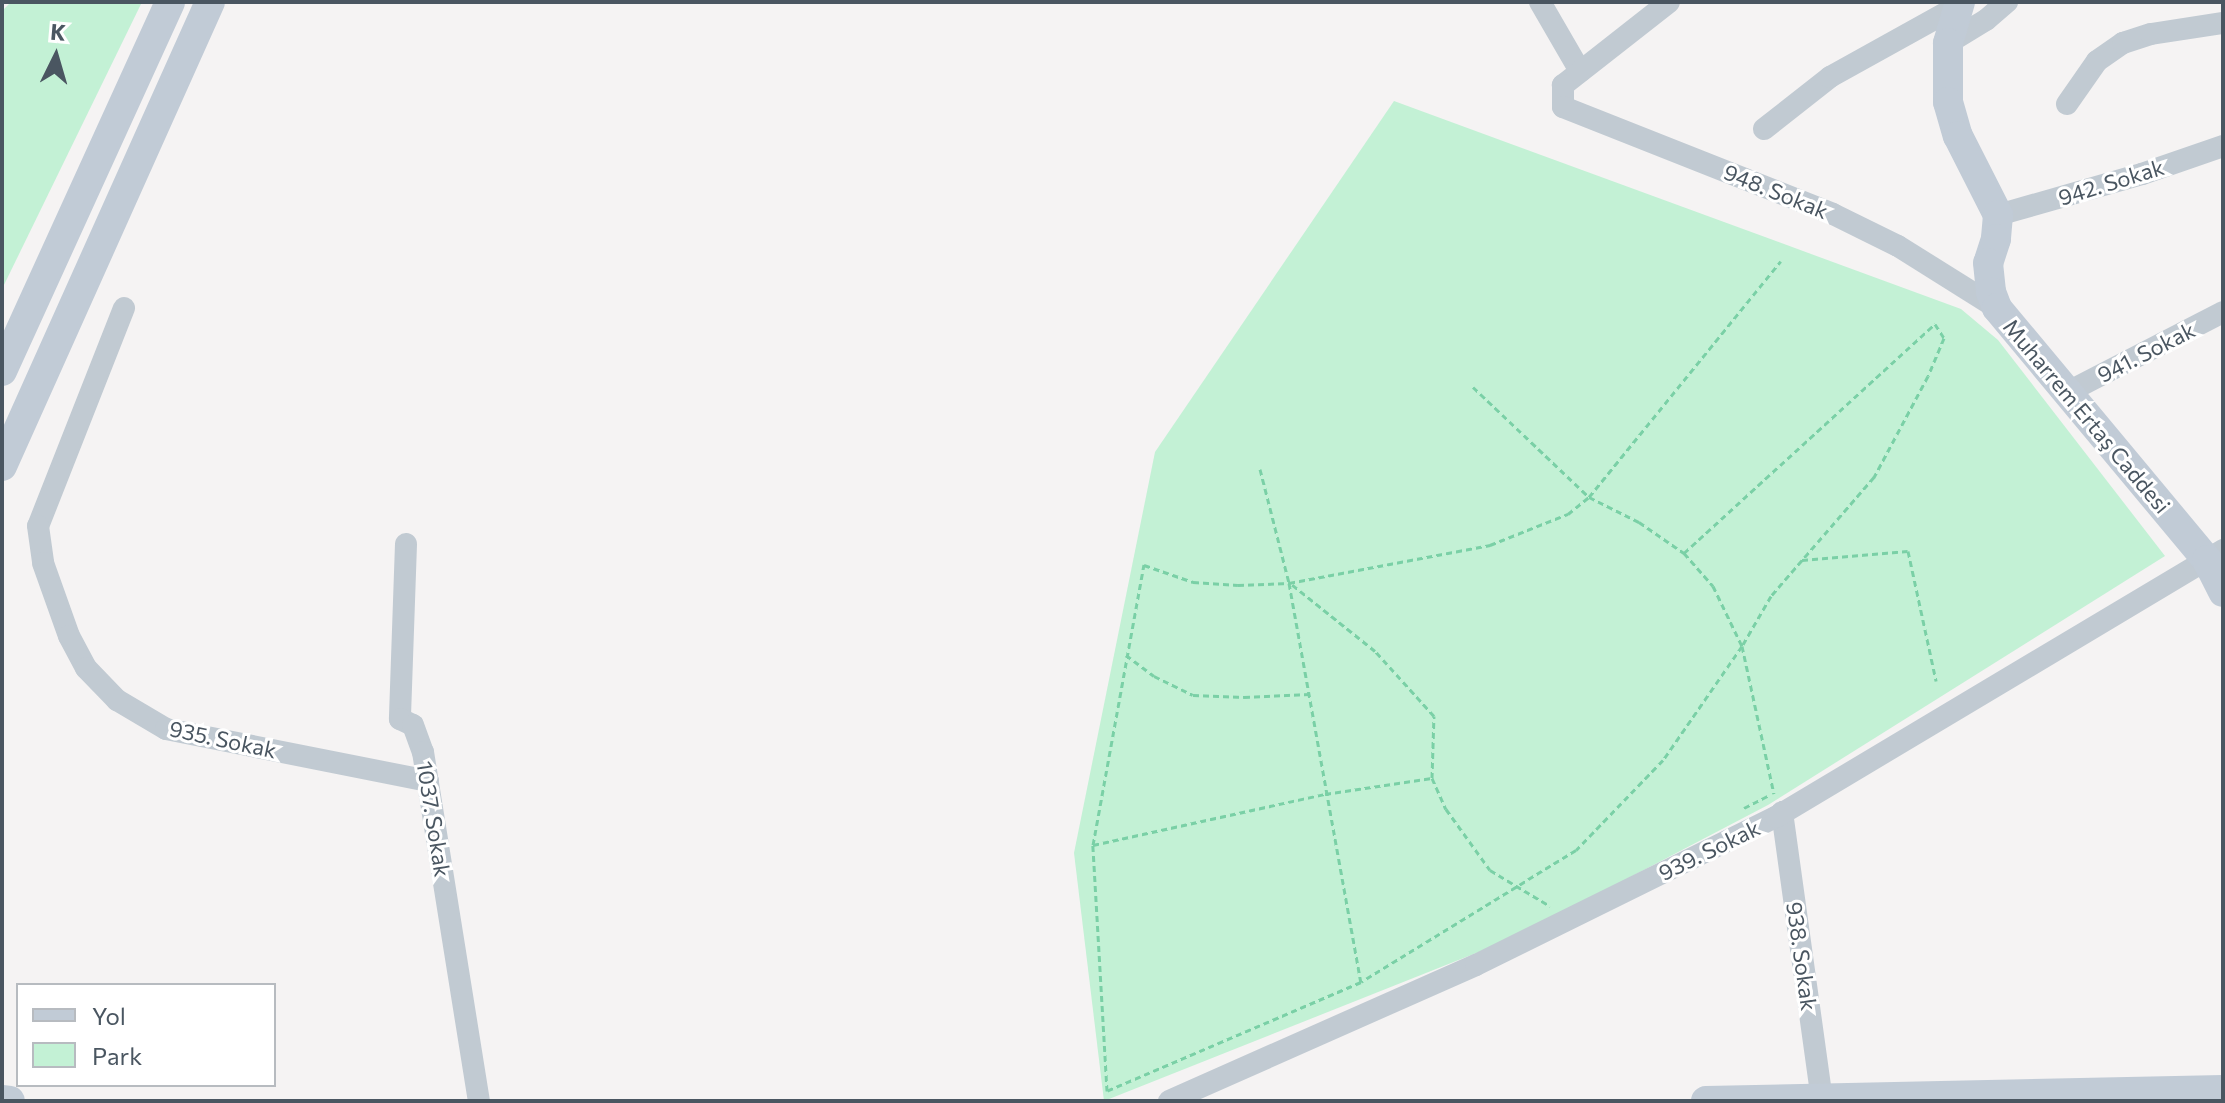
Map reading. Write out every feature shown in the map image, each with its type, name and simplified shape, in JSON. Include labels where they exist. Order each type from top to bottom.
[{"type":"street","points":[[2,371],[170,2]]},
{"type":"street","points":[[2,466],[210,2]]},
{"type":"street","points":[[1540,2],[1572,78],[1669,2]]},
{"type":"street","points":[[1948,43],[2007,2]]},
{"type":"street","points":[[1959,4],[1948,43],[1948,102],[1958,136],[1998,215]]},
{"type":"street","points":[[1764,129],[1830,77],[1959,4]]},
{"type":"street","points":[[2067,104],[2097,61],[2123,43],[2151,34],[2223,23]]},
{"type":"street","name":"948. Sokak","points":[[1572,78],[1563,107],[1833,214],[1898,246],[1997,308]]},
{"type":"street","name":"942. Sokak","points":[[1998,215],[2142,174],[2223,146]]},
{"type":"street","name":"Muharrem Ertaş Caddesi","points":[[1998,215],[1996,239],[1988,263],[1991,292],[1997,308],[2215,555],[2223,592]]},
{"type":"street","name":"935. Sokak","points":[[124,308],[38,526],[43,563],[69,636],[86,668],[117,700],[166,729],[428,781]]},
{"type":"street","name":"941. Sokak","points":[[2068,392],[2223,312]]},
{"type":"street","name":"1037. Sokak","points":[[406,544],[400,719],[413,725],[420,736],[479,1101]]},
{"type":"street","name":"939. Sokak","points":[[1169,1101],[1476,965],[1777,807],[2215,555]]},
{"type":"street","name":"938. Sokak","points":[[1777,807],[1822,1100]]},
{"type":"street","points":[[1706,1101],[2223,1090]]},
{"type":"street","points":[[2,1100],[10,1101]]},
{"type":"path","points":[[1684,553],[1935,324],[1944,338],[1928,376],[1874,477],[1771,596],[1742,646],[1663,760],[1576,850],[1361,982],[1107,1091],[1093,845],[1144,565],[1193,582],[1238,585],[1289,583],[1490,545],[1568,514],[1589,497],[1781,261]]},
{"type":"path","points":[[1473,387],[1589,497],[1639,522],[1684,553],[1713,586],[1742,646],[1777,807],[1732,814]]},
{"type":"path","points":[[1260,469],[1289,583],[1361,982]]},
{"type":"path","points":[[1802,560],[1908,551],[1936,681]]},
{"type":"path","points":[[1289,583],[1375,651],[1434,716],[1432,778],[1446,809],[1490,870],[1555,909]]},
{"type":"path","points":[[1126,655],[1154,676],[1193,695],[1244,697],[1310,694]]},
{"type":"path","points":[[1093,845],[1325,794],[1432,778]]},
{"type":"green space","points":[[11,2],[142,2],[2,289],[2,11]]},
{"type":"green space","points":[[1394,101],[1961,309],[1998,340],[2165,556],[1768,805],[1514,938],[1104,1101],[1074,853],[1155,452]]}]
